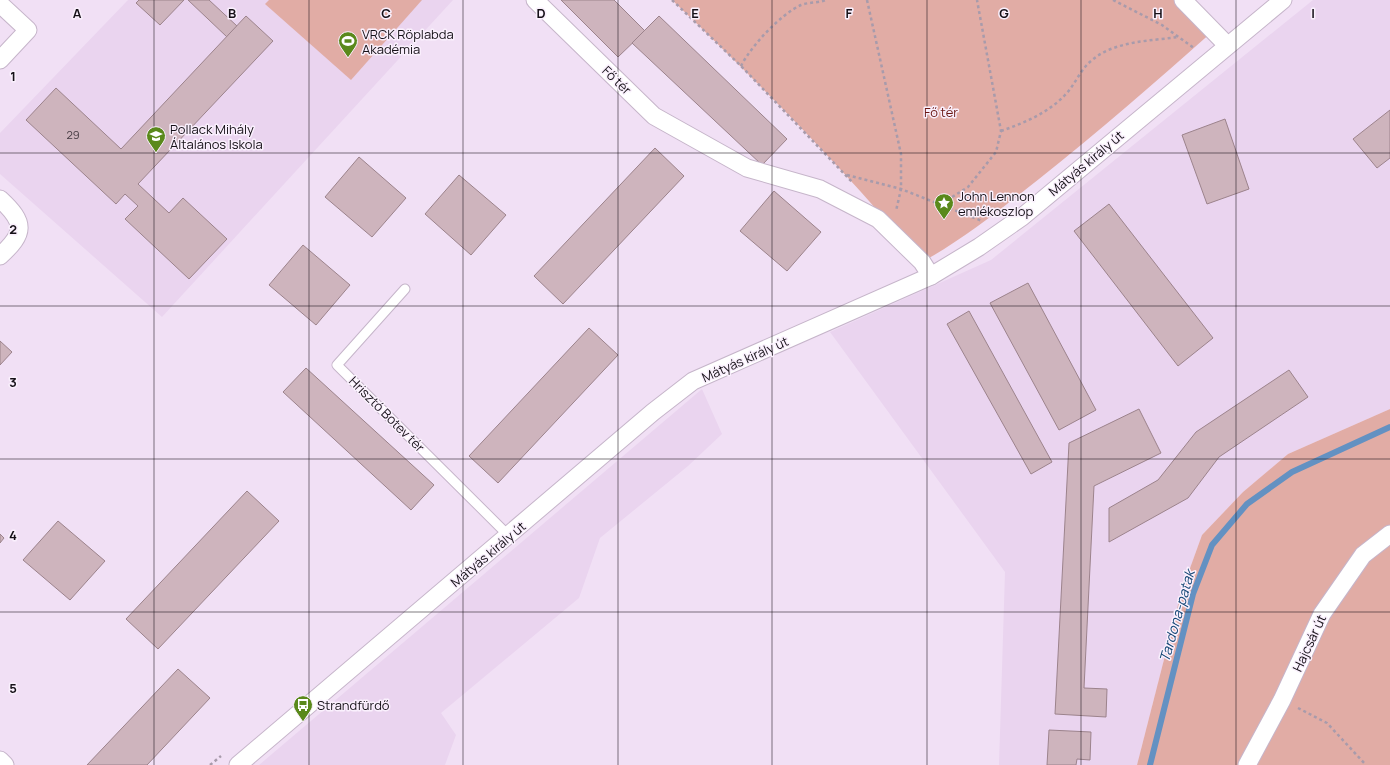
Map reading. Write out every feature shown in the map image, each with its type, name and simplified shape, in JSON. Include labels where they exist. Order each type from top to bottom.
[{"type":"street","name":"Fő tér","points":[[535,0],[654,116],[747,168],[820,189],[878,219],[922,262],[931,276]]},
{"type":"street","points":[[1182,0],[1227,45]]},
{"type":"street","name":"Mátyás király út","points":[[238,765],[653,412],[693,381],[931,276],[979,247],[1022,217],[1283,0]]},
{"type":"street","points":[[0,4],[28,30],[0,60]]},
{"type":"street","points":[[0,199],[15,215],[19,224],[19,230],[17,239],[0,256]]},
{"type":"street","name":"Hajcsár út","points":[[1247,765],[1282,700],[1322,614],[1363,555],[1390,534]]},
{"type":"street","points":[[0,760],[5,765]]},
{"type":"lane","name":"Hrisztó Botev tér","points":[[405,289],[337,365],[509,536]]},
{"type":"path","points":[[672,0],[741,66],[856,186]]},
{"type":"path","points":[[741,66],[747,54],[775,24],[802,5],[826,0]]},
{"type":"path","points":[[867,0],[901,154],[901,189],[894,218]]},
{"type":"path","points":[[947,207],[949,199],[968,187],[996,152],[1001,131],[977,0]]},
{"type":"path","points":[[1113,0],[1162,25],[1194,48]]},
{"type":"path","points":[[1001,131],[1024,123],[1050,108],[1065,95],[1090,61],[1112,48],[1178,37]]},
{"type":"path","points":[[846,174],[901,189],[984,222]]},
{"type":"path","points":[[1282,700],[1327,723],[1366,765]]},
{"type":"shaded area","name":"Pollack Mihály Általános Iskola","points":[[128,0],[453,0],[162,317],[0,174],[0,133]]},
{"type":"shaded area","points":[[1313,0],[1390,0],[1390,409],[1288,454],[1243,492],[1202,535],[1181,593],[1137,765],[999,765],[1005,572],[830,332],[991,260]]},
{"type":"shaded area","points":[[702,389],[722,434],[688,466],[600,538],[579,598],[441,713],[456,735],[445,765],[259,765]]},
{"type":"green space","name":"VRCK Röplabda Akadémia","points":[[269,0],[422,0],[351,80],[265,4]]},
{"type":"green space","name":"Fő tér","points":[[672,0],[1183,0],[1213,31],[1127,106],[1039,179],[967,234],[922,262],[832,160],[737,63]]},
{"type":"green space","points":[[1390,409],[1390,765],[1137,765],[1181,593],[1202,535],[1243,492],[1288,454]]},
{"type":"building","points":[[139,0],[184,0],[160,25],[136,3]]},
{"type":"building","points":[[188,0],[209,0],[237,26],[227,37]]},
{"type":"building","points":[[561,0],[614,0],[645,31],[618,57]]},
{"type":"building","points":[[246,16],[273,41],[138,184],[169,213],[183,198],[227,239],[189,279],[125,219],[138,206],[125,194],[116,204],[26,120],[56,88],[121,149]]},
{"type":"building","points":[[659,16],[787,139],[762,165],[632,43]]},
{"type":"building","points":[[1390,110],[1390,158],[1377,168],[1353,139]]},
{"type":"building","points":[[1225,119],[1249,189],[1207,204],[1182,135]]},
{"type":"building","points":[[655,148],[684,176],[563,304],[534,276]]},
{"type":"building","points":[[359,157],[406,198],[372,237],[325,197]]},
{"type":"building","points":[[459,175],[506,215],[471,255],[425,214]]},
{"type":"building","points":[[774,191],[821,232],[787,271],[740,231]]},
{"type":"building","points":[[1109,204],[1213,338],[1178,366],[1074,231]]},
{"type":"building","points":[[303,245],[350,285],[316,325],[269,285]]},
{"type":"building","points":[[1028,283],[1096,410],[1059,430],[990,303]]},
{"type":"building","points":[[969,311],[1052,462],[1031,474],[947,324]]},
{"type":"building","points":[[589,328],[618,355],[498,483],[469,456]]},
{"type":"building","points":[[0,341],[12,352],[0,365]]},
{"type":"building","points":[[306,368],[434,485],[411,510],[283,392]]},
{"type":"building","points":[[1289,370],[1308,397],[1219,457],[1188,498],[1109,542],[1109,508],[1158,480],[1196,432]]},
{"type":"building","points":[[1139,409],[1161,453],[1094,486],[1084,688],[1107,689],[1106,717],[1055,714],[1069,443]]},
{"type":"building","points":[[247,491],[279,521],[158,649],[126,619]]},
{"type":"building","points":[[58,521],[105,561],[70,600],[23,560]]},
{"type":"building","points":[[0,534],[4,538],[0,543]]},
{"type":"building","points":[[178,669],[210,698],[147,765],[87,765]]},
{"type":"building","points":[[1049,730],[1091,732],[1090,760],[1077,759],[1076,765],[1047,765]]},
{"type":"waterway","name":"Tardona-patak","points":[[1150,765],[1193,594],[1212,545],[1247,504],[1292,472],[1390,427]]},
{"type":"place","name":"VRCK Röplabda Akadémia","points":[[348,58]]},
{"type":"place","name":"Pollack Mihály Általános Iskola","points":[[156,153]]},
{"type":"place","name":"John Lennon emlékoszlop","points":[[944,220]]},
{"type":"place","name":"Strandfürdő","points":[[303,722]]}]
